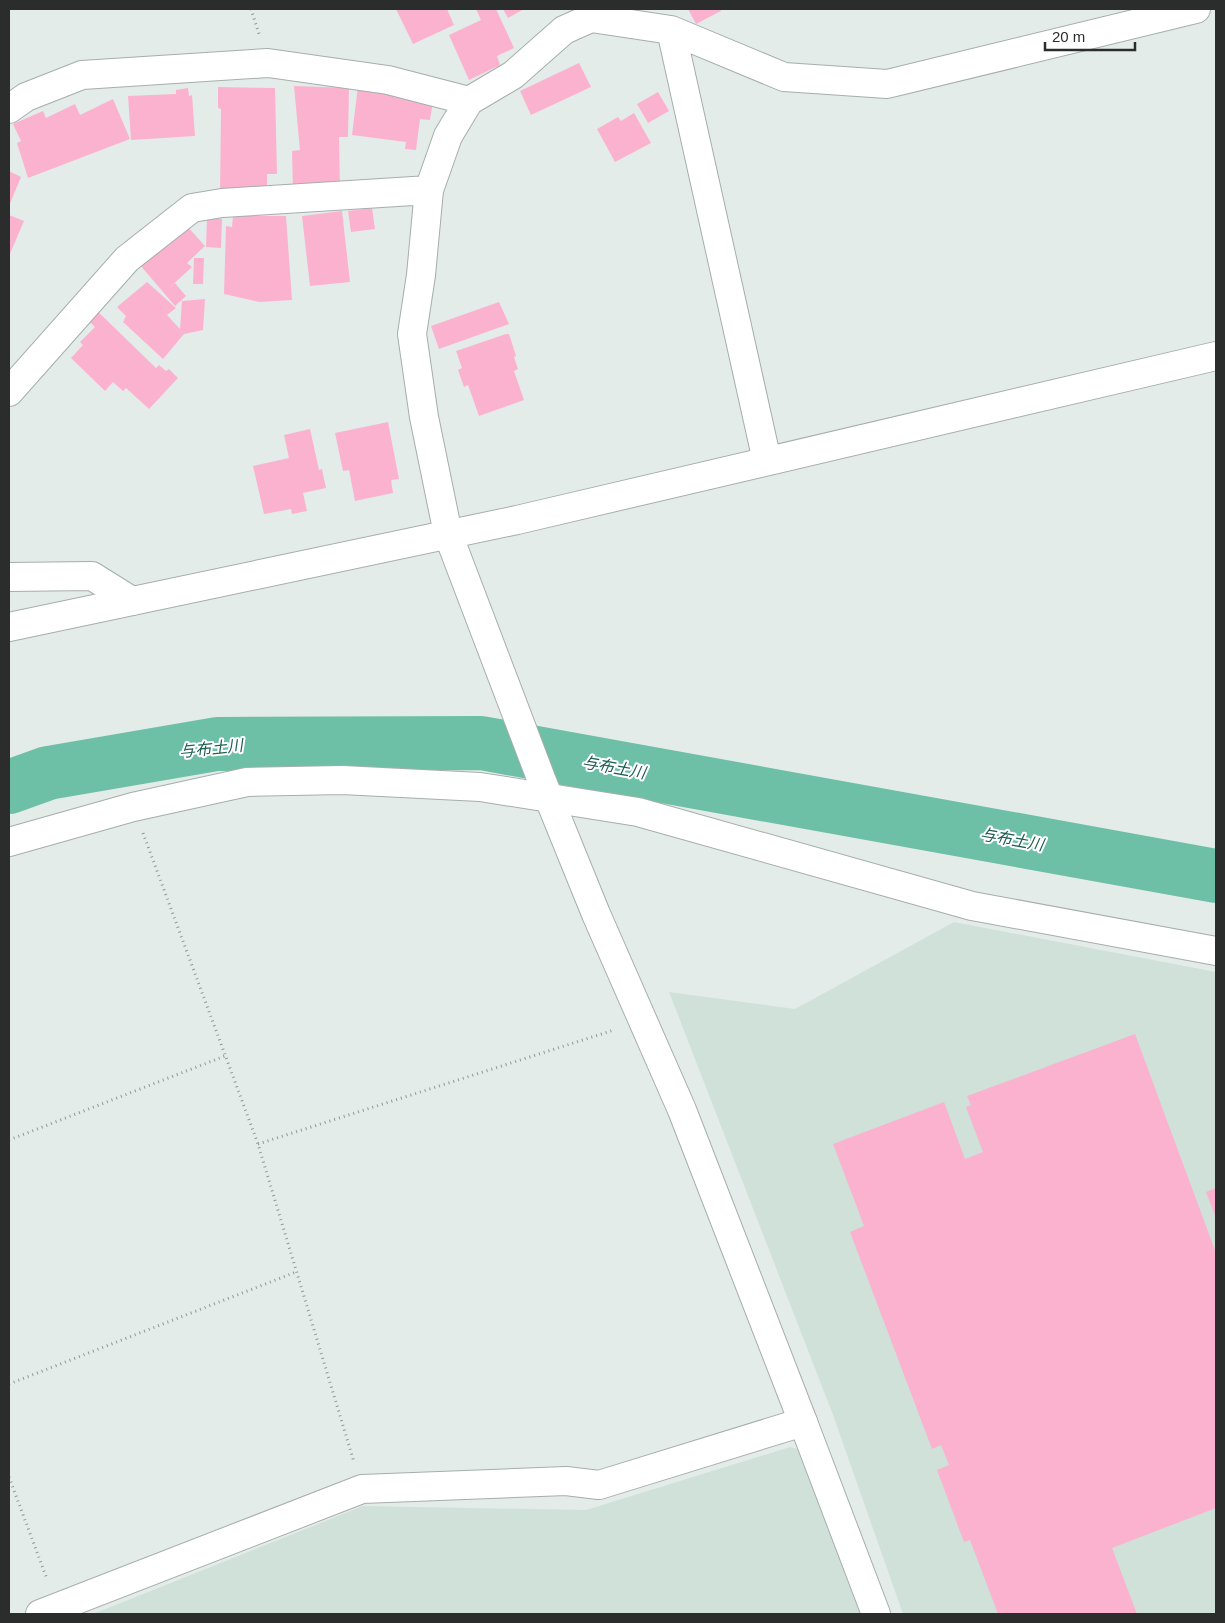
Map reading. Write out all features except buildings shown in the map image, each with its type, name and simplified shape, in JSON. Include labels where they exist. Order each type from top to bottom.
[{"type":"street","points":[[876,1614],[708,1173],[644,1020],[596,914],[546,790],[448,534],[424,418],[412,334],[421,275],[429,190],[448,136],[469,101],[514,75],[564,30],[591,18],[671,30],[784,77],[887,84],[1196,9]]},
{"type":"street","points":[[671,30],[767,461]]},
{"type":"street","points":[[9,109],[26,97],[82,75],[268,63],[388,80],[469,101]]},
{"type":"street","points":[[9,392],[127,259],[192,208],[222,203],[429,190]]},
{"type":"street","points":[[9,627],[448,534],[1216,356]]},
{"type":"street","points":[[9,577],[92,576],[132,601]]},
{"type":"street","points":[[9,842],[133,807],[247,782],[342,780],[546,790],[638,812],[972,906],[1216,951]]},
{"type":"street","points":[[49,1610],[362,1489],[566,1481],[599,1485],[803,1422]]},
{"type":"path","points":[[133,807],[258,1144],[362,1489]]},
{"type":"path","points":[[258,1144],[644,1020]]},
{"type":"path","points":[[9,1140],[225,1056]]},
{"type":"path","points":[[9,1384],[296,1272]]},
{"type":"path","points":[[9,1477],[49,1610]]},
{"type":"shaded area","points":[[954,922],[1216,972],[1216,1614],[903,1614],[833,1415],[669,992],[795,1009]]},
{"type":"shaded area","points":[[790,1447],[801,1450],[863,1614],[93,1614],[363,1506],[586,1510]]},
{"type":"waterway","name":"与布土川","points":[[9,787],[48,773],[217,744],[481,743],[1216,876]]}]
